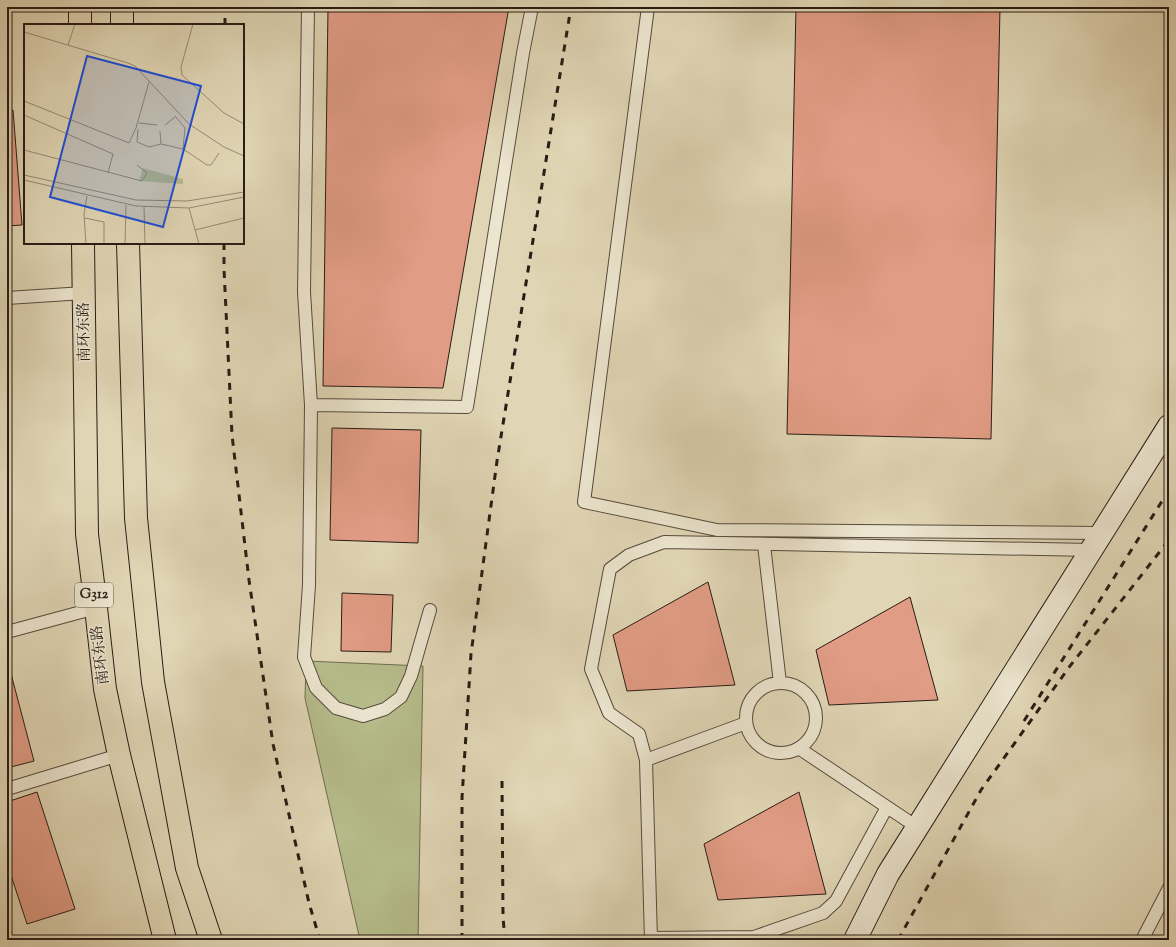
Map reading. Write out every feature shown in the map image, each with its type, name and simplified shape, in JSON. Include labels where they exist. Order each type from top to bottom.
[{"type":"highway","points":[[80,7],[80,24]]},
{"type":"highway","points":[[122,7],[122,24]]},
{"type":"highway","name":"南环东路","points":[[84,244],[87,534],[105,690],[119,755],[165,940]]},
{"type":"highway","points":[[128,244],[136,518],[153,682],[187,868],[210,940]]},
{"type":"street","points":[[855,940],[888,874],[1169,426]]},
{"type":"lane","points":[[308,7],[304,292],[311,405],[309,585],[304,657],[316,688],[336,708],[363,716],[385,709],[401,697],[411,676],[430,610]]},
{"type":"lane","points":[[311,405],[467,407],[522,53],[532,7]]},
{"type":"lane","points":[[648,7],[584,502],[717,530],[1097,541]]},
{"type":"lane","points":[[7,298],[84,293]]},
{"type":"lane","points":[[887,807],[836,901],[822,913],[754,937],[651,939],[646,760],[639,734],[609,713],[591,669],[610,569],[629,554],[664,542],[764,545],[1097,541]]},
{"type":"lane","points":[[764,545],[780,683]]},
{"type":"lane","points":[[7,632],[96,608]]},
{"type":"lane","points":[[780,683],[792,684],[803,690],[811,698],[817,720],[815,731],[809,741],[800,749],[789,753],[777,754],[756,744],[749,734],[746,723],[746,711],[751,700],[758,691],[769,685],[780,683]]},
{"type":"lane","points":[[646,760],[746,723]]},
{"type":"lane","points":[[800,749],[917,827]]},
{"type":"lane","points":[[7,789],[119,755]]},
{"type":"lane","points":[[1142,940],[1169,888]]},
{"type":"green space","points":[[306,661],[423,666],[418,940],[360,940],[305,698]]},
{"type":"building","points":[[328,7],[509,7],[443,388],[323,386]]},
{"type":"building","points":[[796,7],[1000,7],[991,439],[787,434]]},
{"type":"building","points":[[7,110],[13,110],[22,225],[7,226]]},
{"type":"building","points":[[332,428],[421,430],[418,543],[330,540]]},
{"type":"building","points":[[708,582],[735,685],[627,691],[613,635]]},
{"type":"building","points":[[342,593],[393,595],[391,652],[341,651]]},
{"type":"building","points":[[910,597],[938,700],[829,705],[816,650]]},
{"type":"building","points":[[10,670],[34,761],[7,768],[7,671]]},
{"type":"building","points":[[37,792],[75,909],[27,924],[7,863],[7,802]]},
{"type":"building","points":[[799,792],[826,894],[718,900],[704,844]]},
{"type":"railway","points":[[225,7],[225,24]]},
{"type":"railway","points":[[462,940],[462,798],[471,654],[497,461],[571,7]]},
{"type":"railway","points":[[224,244],[232,435],[249,580],[273,744],[309,903],[320,940]]},
{"type":"railway","points":[[1024,721],[1169,490]]},
{"type":"railway","points":[[898,940],[981,790],[1070,666],[1169,540]]},
{"type":"railway","points":[[502,781],[503,917],[505,940]]}]
